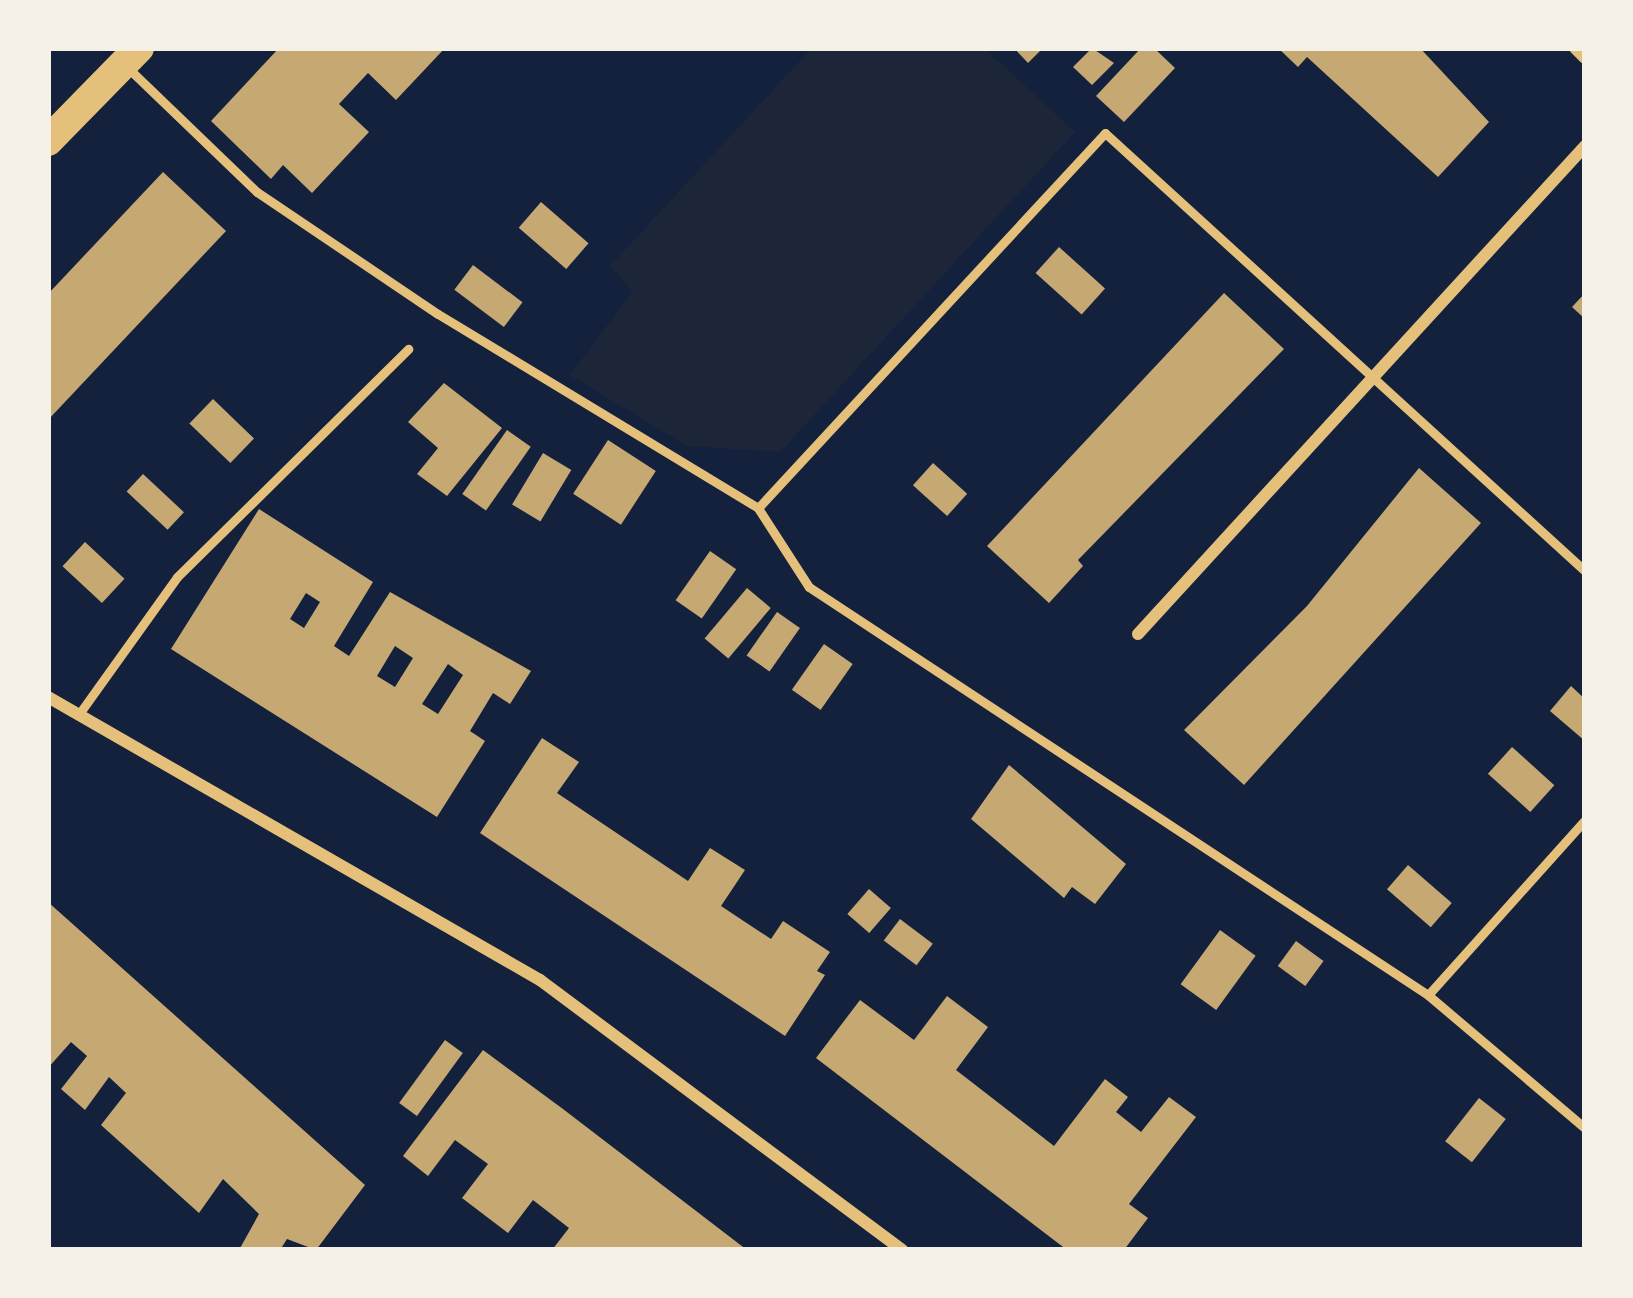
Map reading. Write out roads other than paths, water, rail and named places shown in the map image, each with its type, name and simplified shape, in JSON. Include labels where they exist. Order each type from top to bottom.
[{"type":"main road","points":[[48,141],[131,56]]},
{"type":"street","points":[[1575,48],[1585,58]]},
{"type":"street","points":[[1138,634],[1375,382],[1585,146]]},
{"type":"street","points":[[48,698],[540,980],[902,1250]]},
{"type":"lane","points":[[131,56],[257,192],[438,314],[758,508],[809,586],[1428,995],[1585,1129]]},
{"type":"lane","points":[[758,508],[1105,133],[1585,571]]},
{"type":"lane","points":[[79,714],[177,577],[408,349]]},
{"type":"lane","points":[[1428,995],[1585,820]]}]
